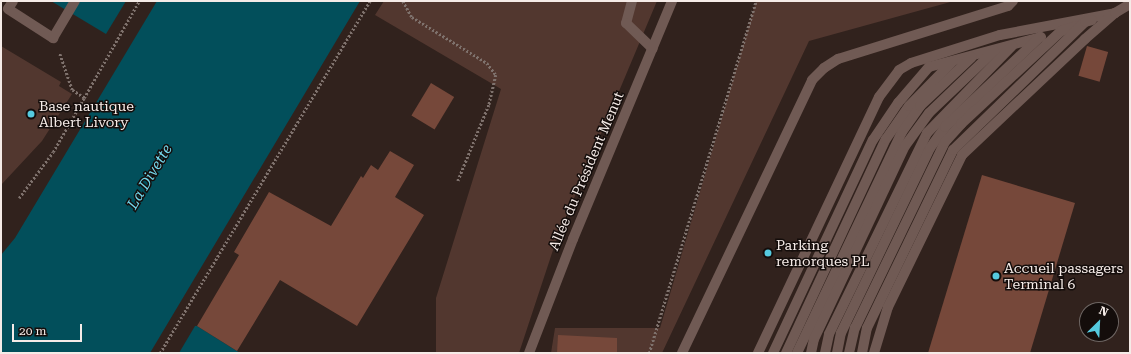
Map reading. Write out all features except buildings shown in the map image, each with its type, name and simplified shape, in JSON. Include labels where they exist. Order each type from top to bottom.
[{"type":"street","points":[[13,1],[8,10],[53,38],[75,1]]},
{"type":"street","points":[[632,1],[626,23],[653,49]]},
{"type":"street","name":"Allée du Président Menut","points":[[529,353],[572,239],[672,1]]},
{"type":"street","points":[[682,353],[812,80],[838,59],[1008,6],[1013,1]]},
{"type":"street","points":[[874,353],[888,307],[962,155],[1115,13],[1130,4]]},
{"type":"street","points":[[773,353],[882,124],[930,67],[1061,31],[1115,13]]},
{"type":"street","points":[[758,353],[879,97],[899,70],[911,63],[1000,35],[1115,13]]},
{"type":"street","points":[[862,353],[867,328],[953,150],[1085,22]]},
{"type":"street","points":[[849,353],[855,328],[945,142],[960,124],[1061,31]]},
{"type":"street","points":[[837,353],[841,333],[930,148],[945,127],[1040,37]]},
{"type":"street","points":[[826,353],[829,334],[927,133],[1013,44]]},
{"type":"street","points":[[811,353],[814,339],[905,146],[928,113],[995,49]]},
{"type":"street","points":[[797,353],[902,132],[920,106],[974,55]]},
{"type":"street","points":[[786,353],[886,139],[909,106],[953,61]]},
{"type":"path","points":[[19,198],[53,152],[139,1]]},
{"type":"path","points":[[160,353],[370,1]]},
{"type":"path","points":[[403,1],[412,17],[487,63],[496,75],[489,105],[458,182]]},
{"type":"path","points":[[649,353],[756,1]]},
{"type":"path","points":[[53,38],[72,90],[84,98]]},
{"type":"shaded area","points":[[384,1],[657,1],[556,241],[519,353],[436,353],[436,298],[501,89],[375,15]]},
{"type":"shaded area","points":[[756,1],[954,1],[809,41],[662,353],[551,353],[555,328],[660,328]]},
{"type":"shaded area","name":"Base nautique Albert Livory","points":[[1,46],[61,82],[59,86],[72,94],[42,141],[1,185]]},
{"type":"water","points":[[51,1],[126,1],[106,34]]},
{"type":"water","name":"La Divette","points":[[157,1],[360,1],[150,353],[1,353],[1,255],[15,238]]},
{"type":"water","points":[[195,326],[197,326],[240,353],[179,353]]},
{"type":"place","name":"Base nautique Albert Livory","points":[[31,114]]},
{"type":"place","name":"Parking remorques PL","points":[[768,253]]},
{"type":"place","name":"Accueil passagers Terminal 6","points":[[996,276]]}]
